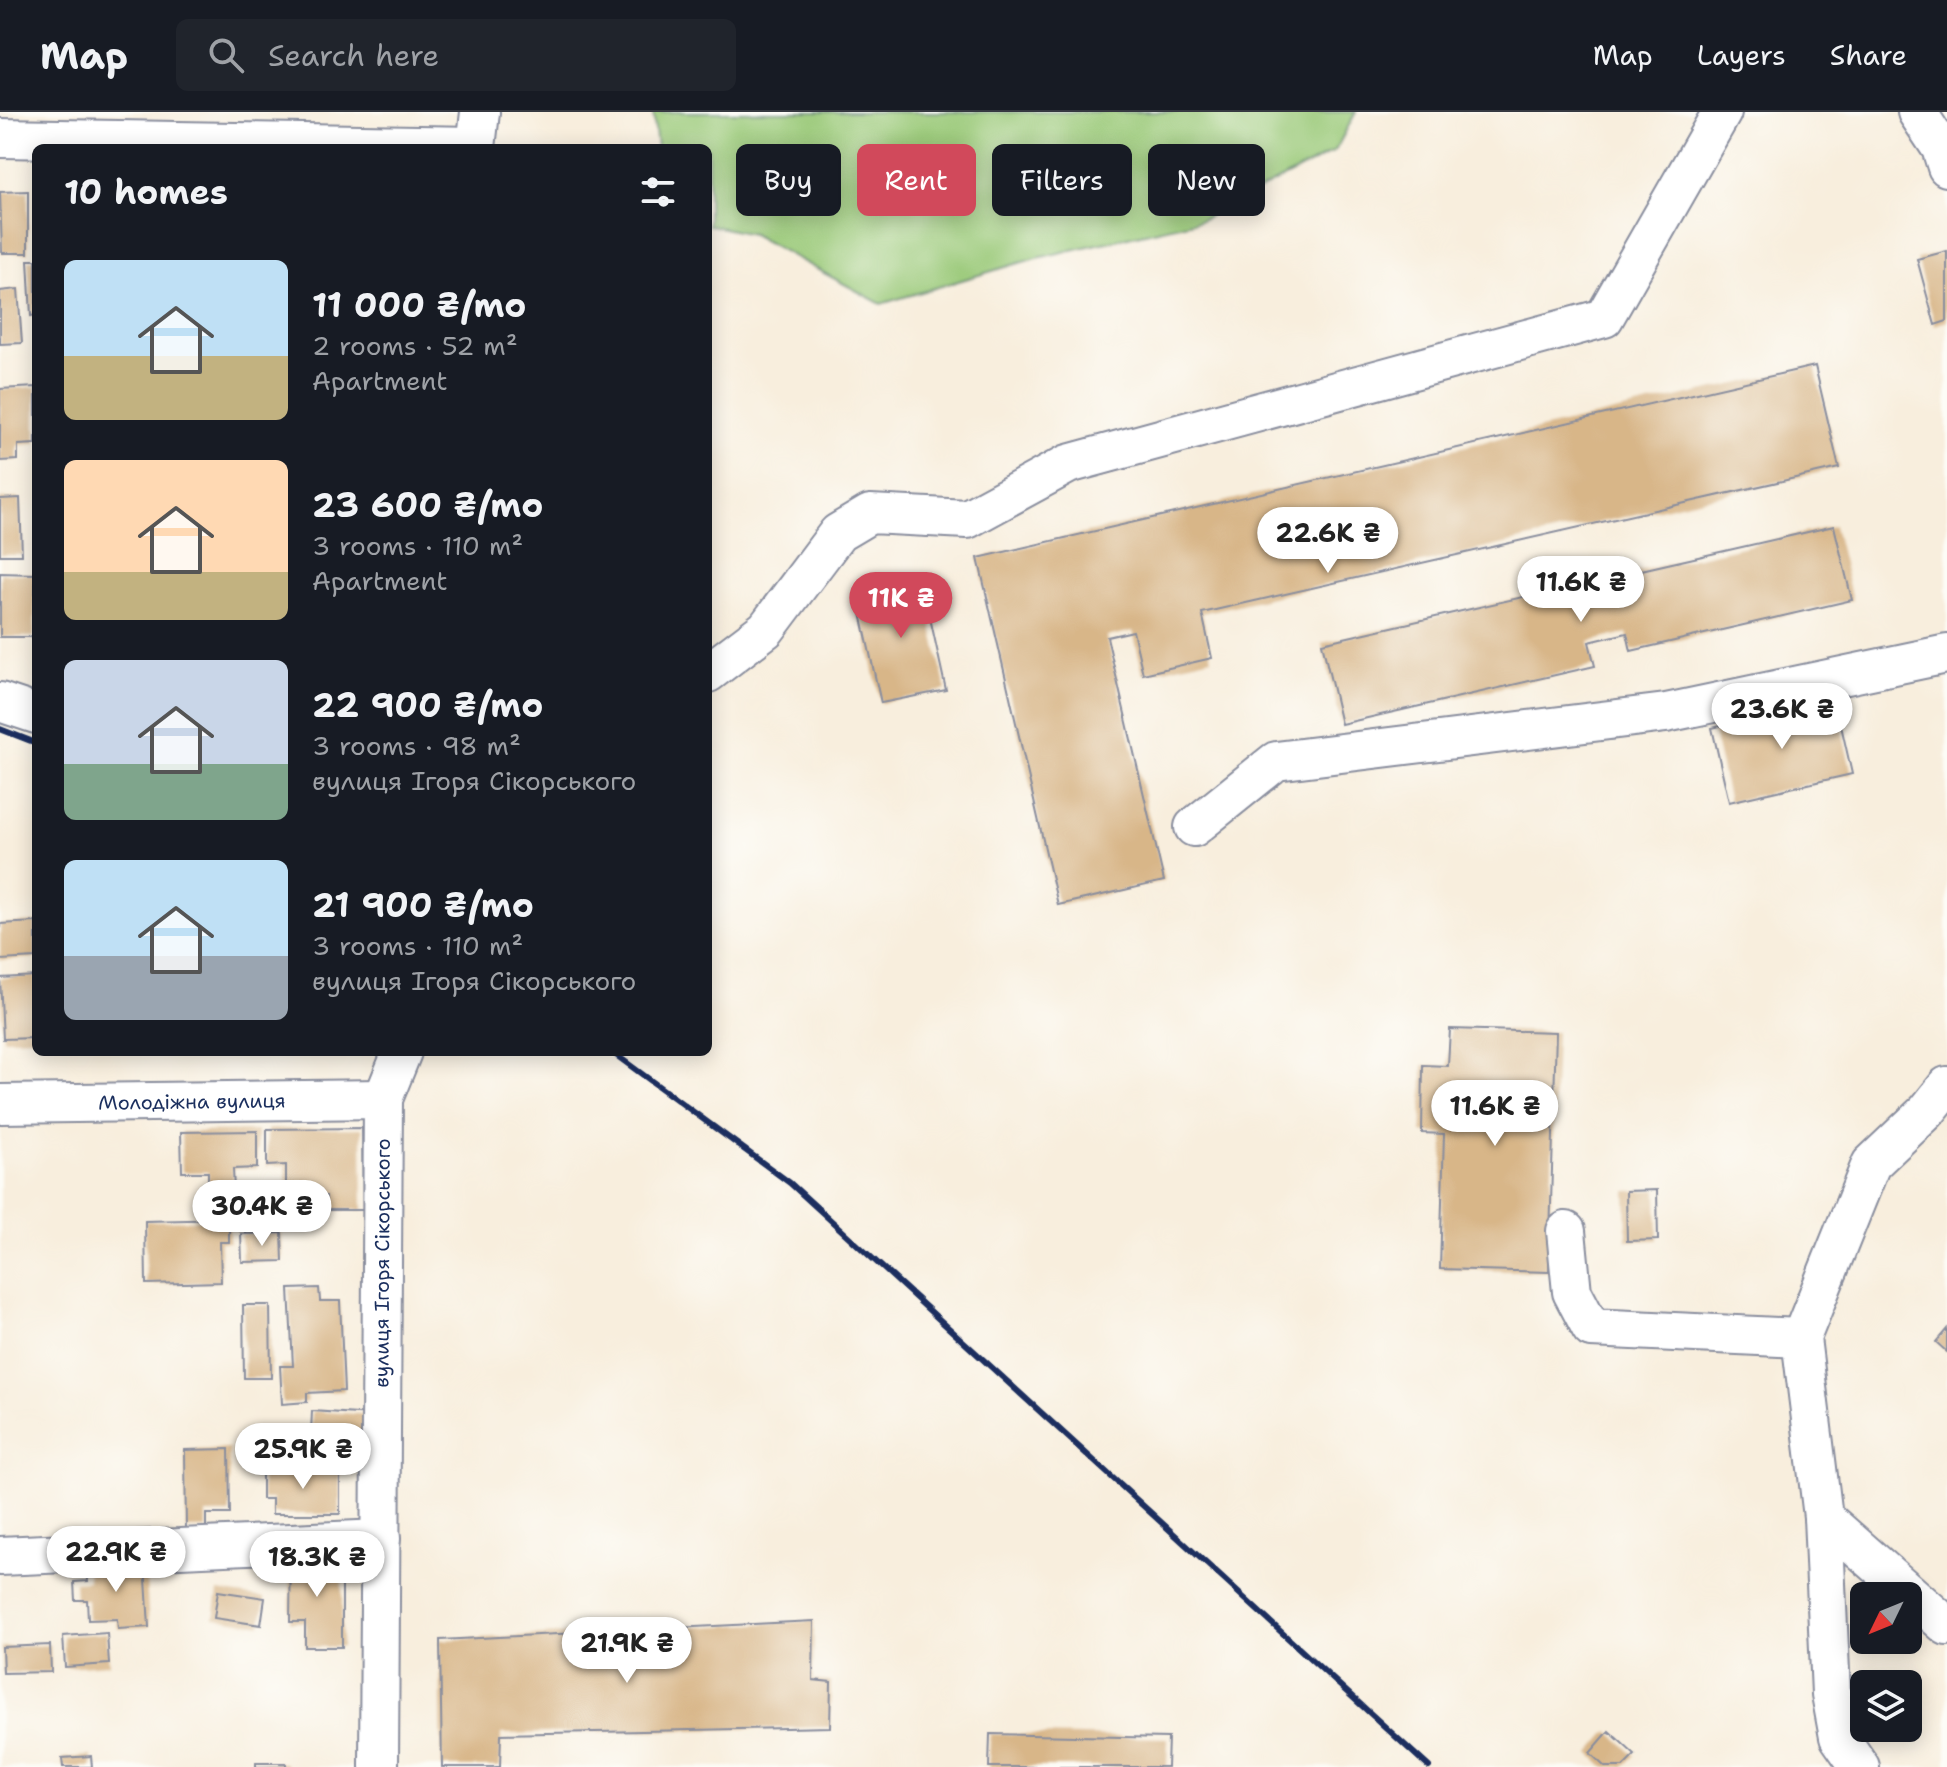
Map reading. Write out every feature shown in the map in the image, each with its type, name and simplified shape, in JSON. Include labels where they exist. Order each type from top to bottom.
[{"type":"street","points":[[712,670],[766,629],[838,533],[870,514],[967,519],[1068,464],[1604,318],[1722,112]]},
{"type":"street","points":[[1917,112],[1941,148],[1947,167]]},
{"type":"street","points":[[0,138],[477,135]]},
{"type":"street","points":[[1194,827],[1276,761],[1666,713],[1947,654]]},
{"type":"street","points":[[0,702],[32,713]]},
{"type":"street","name":"вулиця Ігоря Сікорського","points":[[379,1767],[383,1099],[400,1056]]},
{"type":"street","name":"Молодіжна вулиця","points":[[0,1104],[383,1099]]},
{"type":"street","points":[[1860,1767],[1839,1737],[1831,1694],[1823,1517],[1801,1338],[1871,1164],[1940,1110]]},
{"type":"street","points":[[1566,1231],[1572,1292],[1591,1328],[1801,1338]]},
{"type":"street","points":[[1823,1517],[1947,1626]]},
{"type":"street","points":[[0,1556],[381,1539]]},
{"type":"green space","points":[[653,112],[1356,112],[1335,151],[1265,187],[1265,144],[1148,144],[1148,216],[1209,216],[1033,259],[881,304],[752,234],[712,226],[712,144],[657,144]]},
{"type":"building","points":[[28,191],[28,253],[2,253],[0,192]]},
{"type":"building","points":[[1947,251],[1947,321],[1935,325],[1917,259]]},
{"type":"building","points":[[28,260],[32,260],[31,316]]},
{"type":"building","points":[[18,289],[22,343],[0,344],[0,291]]},
{"type":"building","points":[[1815,366],[1839,468],[1202,613],[1212,658],[1143,674],[1133,631],[1107,637],[1164,881],[1058,905],[978,558]]},
{"type":"building","points":[[32,387],[32,444],[18,445],[18,460],[0,461],[0,389]]},
{"type":"building","points":[[20,498],[22,555],[0,555],[0,499]]},
{"type":"building","points":[[1834,526],[1852,600],[1631,651],[1627,633],[1589,642],[1595,666],[1341,724],[1322,643]]},
{"type":"building","points":[[0,573],[32,574],[32,637],[0,637]]},
{"type":"building","points":[[921,577],[946,690],[881,703],[856,591]]},
{"type":"building","points":[[1835,699],[1852,774],[1729,802],[1712,728]]},
{"type":"building","points":[[32,922],[32,958],[0,960],[0,924]]},
{"type":"building","points":[[32,976],[32,1038],[3,1039],[0,978]]},
{"type":"building","points":[[1450,1029],[1556,1032],[1549,1272],[1440,1269],[1444,1134],[1422,1133],[1423,1065],[1448,1066]]},
{"type":"building","points":[[362,1128],[363,1210],[326,1210],[326,1196],[286,1196],[286,1165],[267,1166],[267,1129]]},
{"type":"building","points":[[257,1131],[257,1168],[233,1169],[234,1190],[208,1191],[208,1172],[182,1172],[181,1132]]},
{"type":"building","points":[[1657,1190],[1658,1240],[1627,1241],[1626,1191]]},
{"type":"building","points":[[239,1191],[265,1191],[265,1231],[240,1231]]},
{"type":"building","points":[[229,1219],[229,1242],[220,1242],[221,1282],[146,1284],[145,1221]]},
{"type":"building","points":[[282,1233],[283,1261],[242,1262],[241,1234]]},
{"type":"building","points":[[319,1288],[320,1301],[340,1301],[344,1391],[307,1393],[307,1402],[282,1404],[280,1366],[293,1366],[289,1289]]},
{"type":"building","points":[[243,1305],[270,1305],[271,1378],[244,1378]]},
{"type":"building","points":[[1947,1329],[1947,1352],[1936,1342]]},
{"type":"building","points":[[312,1411],[372,1415],[369,1459],[289,1453],[291,1431],[311,1432]]},
{"type":"building","points":[[229,1449],[230,1514],[206,1514],[206,1529],[186,1529],[185,1450]]},
{"type":"building","points":[[340,1469],[340,1514],[272,1514],[272,1499],[262,1499],[262,1470]]},
{"type":"building","points":[[291,1552],[319,1552],[319,1563],[342,1563],[342,1647],[305,1647],[305,1622],[290,1622]]},
{"type":"building","points":[[145,1563],[149,1627],[118,1629],[117,1619],[88,1620],[87,1600],[75,1600],[74,1582],[88,1581],[87,1566]]},
{"type":"building","points":[[218,1591],[265,1598],[261,1625],[214,1618]]},
{"type":"building","points":[[814,1621],[813,1680],[831,1682],[830,1727],[501,1734],[500,1767],[442,1767],[440,1640]]},
{"type":"building","points":[[107,1633],[109,1664],[65,1667],[63,1636]]},
{"type":"building","points":[[50,1645],[51,1672],[3,1673],[2,1647]]},
{"type":"building","points":[[1609,1731],[1635,1755],[1623,1767],[1605,1767],[1590,1753]]},
{"type":"building","points":[[990,1734],[1168,1738],[1167,1767],[989,1767]]},
{"type":"building","points":[[91,1756],[92,1767],[63,1767],[62,1758]]},
{"type":"building","points":[[256,1763],[286,1763],[286,1767],[256,1767]]},
{"type":"railway","points":[[0,729],[32,741]]},
{"type":"railway","points":[[617,1056],[790,1183],[1429,1767]]}]
